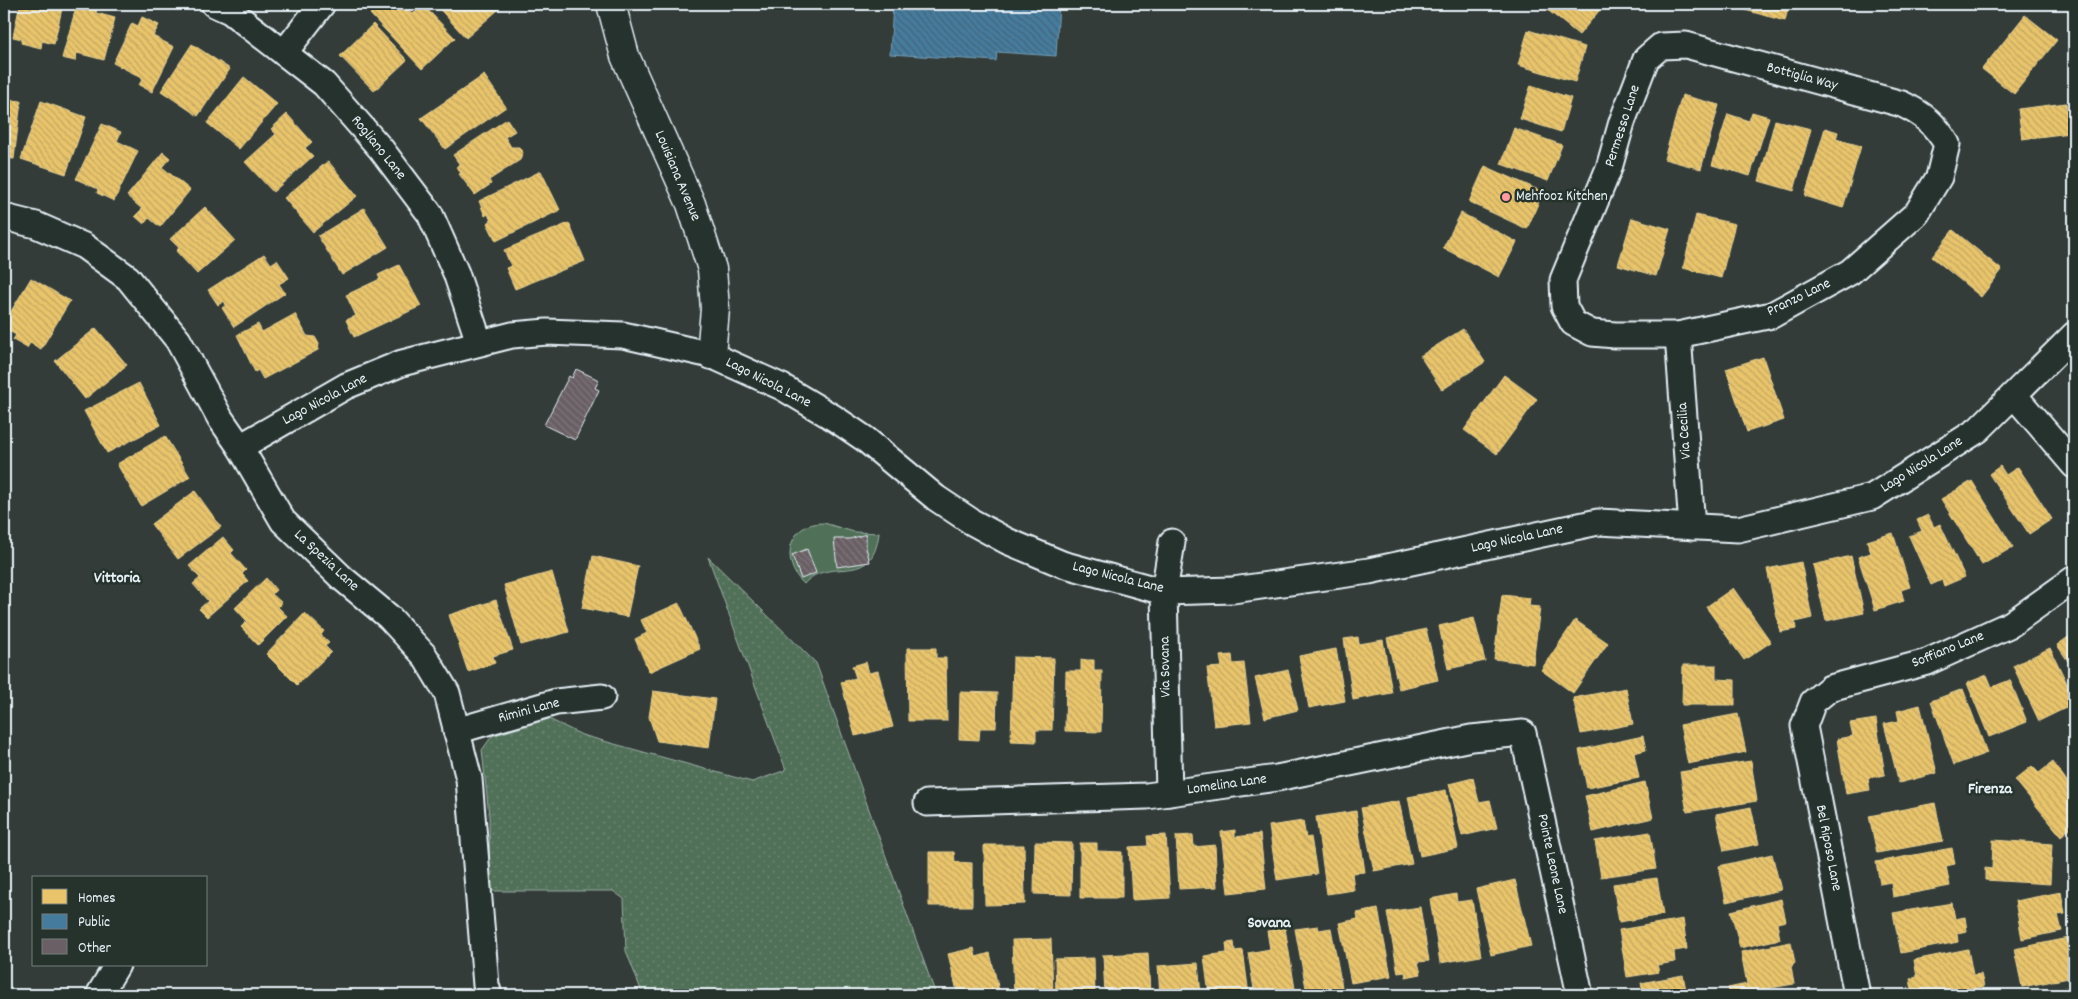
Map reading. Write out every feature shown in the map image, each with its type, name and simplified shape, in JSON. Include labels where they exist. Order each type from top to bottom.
[{"type":"street","name":"Rogliano Lane","points":[[214,4],[230,11],[324,84],[381,149],[430,214],[456,273],[479,342]]},
{"type":"street","points":[[284,52],[322,4]]},
{"type":"street","name":"Louisiana Avenue","points":[[611,4],[625,56],[691,204],[712,269],[715,309],[711,355]]},
{"type":"street","name":"Bottiglia Way","points":[[1646,59],[1660,46],[1686,45],[1902,104],[1921,113],[1936,127],[1947,144]]},
{"type":"street","name":"Permesso Lane","points":[[1564,306],[1563,280],[1609,168],[1622,122],[1646,59]]},
{"type":"street","name":"Pranzo Lane","points":[[1564,306],[1573,323],[1592,333],[1615,335],[1678,335],[1772,314],[1850,272],[1917,213],[1939,177],[1947,144]]},
{"type":"street","name":"La Spezia Lane","points":[[4,217],[36,225],[84,246],[128,278],[178,340],[220,418],[240,447],[283,521],[342,578],[389,616],[424,655],[446,693],[469,780],[486,985],[489,995]]},
{"type":"street","name":"Lago Nicola Lane","points":[[240,447],[346,386],[402,363],[479,342],[529,334],[587,332],[623,335],[680,346],[711,355],[782,387],[834,418],[864,439],[936,498],[1007,541],[1062,564],[1164,592],[1233,590],[1369,571],[1598,522],[1738,529],[1872,497],[1978,430],[2074,335]]},
{"type":"street","name":"Via Cecilia","points":[[1678,335],[1692,527]]},
{"type":"street","points":[[2014,395],[2074,465]]},
{"type":"street","name":"Via Sovana","points":[[1169,793],[1164,592],[1172,542]]},
{"type":"street","name":"Soffiano Lane","points":[[1813,702],[1830,688],[1927,662],[2011,624],[2074,579]]},
{"type":"street","name":"Rimini Lane","points":[[456,731],[556,702],[602,697]]},
{"type":"street","name":"Bel Riposo Lane","points":[[1813,702],[1804,726],[1857,995]]},
{"type":"street","name":"Lomelina Lane","points":[[927,803],[1147,796],[1277,778],[1471,738],[1523,733]]},
{"type":"street","name":"Pointe Leone Lane","points":[[1523,733],[1575,994]]},
{"type":"street","points":[[99,995],[116,966]]},
{"type":"green space","points":[[824,523],[854,532],[879,533],[875,551],[868,561],[859,567],[826,572],[814,576],[804,584],[796,575],[792,565],[791,545],[795,536],[802,529],[812,524]]},
{"type":"green space","points":[[708,557],[816,663],[936,995],[643,995],[626,951],[624,899],[613,891],[490,891],[489,815],[482,750],[492,736],[549,719],[582,735],[752,782],[786,770]]},
{"type":"building: Homes","points":[[20,4],[63,4],[54,44],[42,41],[41,48],[21,43],[22,39],[13,37]]},
{"type":"building: Homes","points":[[77,4],[97,7],[96,13],[115,18],[104,60],[77,53],[75,61],[62,58]]},
{"type":"building: Homes","points":[[380,4],[403,4],[413,14],[423,5],[455,38],[422,69],[370,14]]},
{"type":"building: Homes","points":[[435,4],[494,4],[499,9],[466,38]]},
{"type":"building: Homes","points":[[1540,4],[1600,4],[1603,6],[1579,35]]},
{"type":"building: Homes","points":[[1746,4],[1789,4],[1785,21],[1745,10]]},
{"type":"building: Homes","points":[[2025,15],[2057,40],[2014,94],[1982,69]]},
{"type":"building: Homes","points":[[142,17],[159,25],[153,36],[174,47],[152,92],[139,85],[143,78],[113,63],[132,23],[138,26]]},
{"type":"building: Homes","points":[[373,24],[407,60],[374,91],[340,56]]},
{"type":"building: Homes","points":[[1528,30],[1585,47],[1575,82],[1518,65]]},
{"type":"building: Homes","points":[[192,44],[230,69],[198,116],[161,91]]},
{"type":"building: Homes","points":[[484,75],[506,107],[445,149],[421,118]]},
{"type":"building: Homes","points":[[244,77],[277,104],[239,149],[207,123]]},
{"type":"building: Homes","points":[[1531,85],[1571,98],[1561,132],[1520,119]]},
{"type":"building: Homes","points":[[1682,95],[1719,105],[1701,169],[1664,159]]},
{"type":"building: Homes","points":[[4,99],[21,101],[14,159],[4,158]]},
{"type":"building: Homes","points":[[41,101],[86,117],[66,174],[21,159]]},
{"type":"building: Homes","points":[[2066,103],[2070,133],[2022,139],[2018,109]]},
{"type":"building: Homes","points":[[1752,112],[1769,117],[1750,176],[1712,165],[1728,114],[1749,121]]},
{"type":"building: Homes","points":[[287,114],[312,142],[305,148],[313,156],[273,192],[245,162],[276,134],[271,129]]},
{"type":"building: Homes","points":[[507,119],[515,131],[505,137],[511,147],[519,147],[523,153],[520,160],[489,180],[491,184],[475,195],[459,174],[461,173],[456,167],[460,165],[453,155]]},
{"type":"building: Homes","points":[[1775,120],[1811,129],[1794,191],[1759,181]]},
{"type":"building: Homes","points":[[102,124],[121,132],[117,141],[138,151],[114,201],[97,193],[98,189],[76,179]]},
{"type":"building: Homes","points":[[1514,128],[1562,145],[1548,181],[1501,164]]},
{"type":"building: Homes","points":[[1825,128],[1838,132],[1836,139],[1861,146],[1843,208],[1805,196]]},
{"type":"building: Homes","points":[[163,152],[170,158],[162,167],[190,190],[160,227],[149,218],[144,224],[135,216],[142,209],[127,196]]},
{"type":"building: Homes","points":[[328,161],[357,196],[313,232],[284,198]]},
{"type":"building: Homes","name":"Mehfooz Kitchen","points":[[1485,166],[1543,192],[1527,229],[1469,202]]},
{"type":"building: Homes","points":[[541,171],[560,210],[496,241],[487,223],[491,221],[488,214],[485,216],[479,201]]},
{"type":"building: Homes","points":[[205,207],[235,240],[197,274],[176,251],[179,248],[170,239]]},
{"type":"building: Homes","points":[[364,208],[388,247],[342,275],[318,236]]},
{"type":"building: Homes","points":[[1461,213],[1517,242],[1499,277],[1443,248]]},
{"type":"building: Homes","points":[[1696,215],[1735,224],[1721,278],[1683,268]]},
{"type":"building: Homes","points":[[1632,218],[1670,229],[1656,276],[1618,265]]},
{"type":"building: Homes","points":[[569,223],[585,261],[515,289],[506,268],[511,266],[504,250]]},
{"type":"building: Homes","points":[[1953,230],[2002,270],[1981,297],[1932,257]]},
{"type":"building: Homes","points":[[264,254],[271,264],[277,260],[289,278],[279,284],[285,293],[234,327],[222,308],[226,305],[224,301],[218,305],[208,290]]},
{"type":"building: Homes","points":[[399,265],[421,306],[354,337],[346,320],[356,316],[346,295],[380,279],[378,275]]},
{"type":"building: Homes","points":[[31,278],[70,301],[41,349],[30,343],[27,348],[13,340],[16,335],[4,328],[4,323]]},
{"type":"building: Homes","points":[[295,314],[307,336],[315,337],[319,344],[318,350],[263,379],[258,370],[255,372],[237,335],[258,324],[262,332]]},
{"type":"building: Homes","points":[[96,328],[127,365],[85,399],[55,361]]},
{"type":"building: Homes","points":[[1463,329],[1485,362],[1442,390],[1420,356]]},
{"type":"building: Homes","points":[[1763,357],[1784,420],[1747,432],[1726,369]]},
{"type":"building: Homes","points":[[1504,375],[1537,399],[1497,454],[1464,430]]},
{"type":"building: Homes","points":[[139,383],[161,425],[107,453],[84,411]]},
{"type":"building: Homes","points":[[165,436],[190,477],[141,506],[117,464]]},
{"type":"building: Homes","points":[[2000,466],[2006,475],[2018,467],[2052,519],[2029,534],[1989,474]]},
{"type":"building: Homes","points":[[1972,481],[2013,547],[1982,565],[1941,499]]},
{"type":"building: Homes","points":[[195,491],[221,527],[178,559],[151,524]]},
{"type":"building: Homes","points":[[1928,515],[1934,527],[1940,524],[1965,577],[1944,586],[1942,580],[1931,585],[1909,536],[1922,531],[1917,520]]},
{"type":"building: Homes","points":[[1893,533],[1910,587],[1901,590],[1904,601],[1875,610],[1858,557],[1871,553],[1867,541]]},
{"type":"building: Homes","points":[[223,537],[234,550],[231,553],[246,570],[242,574],[248,581],[207,617],[199,609],[208,601],[193,584],[200,578],[189,566]]},
{"type":"building: Homes","points":[[593,556],[638,566],[627,617],[582,608]]},
{"type":"building: Homes","points":[[1851,556],[1864,613],[1826,621],[1813,565]]},
{"type":"building: Homes","points":[[1801,562],[1812,618],[1795,622],[1796,629],[1780,632],[1767,569]]},
{"type":"building: Homes","points":[[552,572],[569,632],[521,645],[504,585]]},
{"type":"building: Homes","points":[[266,578],[276,590],[272,594],[282,603],[278,607],[287,616],[258,645],[241,627],[247,621],[235,608]]},
{"type":"building: Homes","points":[[1733,588],[1771,642],[1744,660],[1706,607]]},
{"type":"building: Homes","points":[[1502,595],[1530,598],[1529,606],[1540,607],[1533,664],[1494,659]]},
{"type":"building: Homes","points":[[496,600],[513,650],[493,656],[495,663],[468,672],[449,615]]},
{"type":"building: Homes","points":[[679,603],[700,649],[649,672],[635,639],[647,633],[641,620]]},
{"type":"building: Homes","points":[[305,613],[324,631],[321,635],[329,643],[325,646],[331,652],[297,685],[266,654]]},
{"type":"building: Homes","points":[[1474,618],[1485,661],[1448,669],[1439,626]]},
{"type":"building: Homes","points":[[1575,620],[1608,643],[1573,693],[1541,670]]},
{"type":"building: Homes","points":[[1426,629],[1438,680],[1399,689],[1387,638]]},
{"type":"building: Homes","points":[[2074,633],[2074,670],[2057,645]]},
{"type":"building: Homes","points":[[1358,637],[1359,644],[1383,640],[1392,693],[1353,700],[1344,639]]},
{"type":"building: Homes","points":[[907,648],[936,648],[936,658],[946,658],[947,721],[908,721]]},
{"type":"building: Homes","points":[[2050,648],[2074,698],[2074,704],[2039,721],[2013,666]]},
{"type":"building: Homes","points":[[1336,649],[1345,701],[1309,708],[1299,656]]},
{"type":"building: Homes","points":[[1232,655],[1233,664],[1244,663],[1251,722],[1214,726],[1207,668],[1222,667],[1220,656]]},
{"type":"building: Homes","points":[[1013,657],[1054,658],[1052,730],[1036,730],[1036,742],[1011,741]]},
{"type":"building: Homes","points":[[1081,660],[1094,660],[1094,671],[1102,671],[1101,732],[1065,731],[1066,671],[1081,671]]},
{"type":"building: Homes","points":[[866,662],[869,673],[878,671],[893,727],[855,736],[841,682],[856,678],[852,666]]},
{"type":"building: Homes","points":[[1683,665],[1716,665],[1716,679],[1735,680],[1735,705],[1682,705]]},
{"type":"building: Homes","points":[[1288,670],[1298,710],[1265,718],[1255,678]]},
{"type":"building: Homes","points":[[1987,675],[1992,687],[2010,680],[2027,722],[1989,737],[1967,683]]},
{"type":"building: Homes","points":[[1626,688],[1633,724],[1581,734],[1573,698]]},
{"type":"building: Homes","points":[[1963,689],[1987,753],[1954,765],[1931,701]]},
{"type":"building: Homes","points":[[653,691],[715,699],[709,748],[657,741],[649,717]]},
{"type":"building: Homes","points":[[960,692],[997,693],[996,728],[980,728],[979,740],[959,739]]},
{"type":"building: Homes","points":[[1920,705],[1937,773],[1899,783],[1884,724],[1899,721],[1897,711]]},
{"type":"building: Homes","points":[[1738,714],[1746,752],[1688,764],[1680,725]]},
{"type":"building: Homes","points":[[1876,719],[1885,775],[1868,778],[1870,790],[1846,794],[1837,739],[1853,736],[1850,723]]},
{"type":"building: Homes","points":[[1643,736],[1646,750],[1634,753],[1639,778],[1587,788],[1579,750]]},
{"type":"building: Homes","points":[[1751,761],[1757,801],[1687,812],[1680,772]]},
{"type":"building: Homes","points":[[2053,762],[2074,791],[2074,825],[2061,836],[2015,780],[2032,766],[2039,773]]},
{"type":"building: Homes","points":[[1473,778],[1479,802],[1490,800],[1497,828],[1462,836],[1449,784]]},
{"type":"building: Homes","points":[[1645,782],[1653,818],[1593,832],[1585,796]]},
{"type":"building: Homes","points":[[1446,790],[1458,848],[1420,856],[1408,797]]},
{"type":"building: Homes","points":[[1399,801],[1412,864],[1374,871],[1361,808]]},
{"type":"building: Homes","points":[[1935,803],[1943,841],[1877,853],[1869,816]]},
{"type":"building: Homes","points":[[1751,807],[1759,844],[1724,851],[1716,814]]},
{"type":"building: Homes","points":[[1356,811],[1365,872],[1352,873],[1354,890],[1327,894],[1316,817]]},
{"type":"building: Homes","points":[[1303,821],[1306,838],[1311,837],[1317,874],[1277,880],[1269,826]]},
{"type":"building: Homes","points":[[1235,830],[1235,837],[1260,834],[1266,889],[1228,893],[1221,832]]},
{"type":"building: Homes","points":[[1650,832],[1656,869],[1601,877],[1595,841]]},
{"type":"building: Homes","points":[[1166,835],[1170,898],[1132,900],[1129,847],[1148,846],[1147,836]]},
{"type":"building: Homes","points":[[1193,835],[1194,847],[1215,845],[1217,887],[1179,889],[1176,836]]},
{"type":"building: Homes","points":[[1993,840],[2052,844],[2050,884],[1985,880],[1985,868],[1992,869]]},
{"type":"building: Homes","points":[[1035,842],[1072,843],[1071,895],[1034,894]]},
{"type":"building: Homes","points":[[1080,843],[1097,843],[1097,851],[1122,852],[1122,898],[1080,898]]},
{"type":"building: Homes","points":[[984,845],[1024,845],[1025,904],[985,905]]},
{"type":"building: Homes","points":[[1952,848],[1955,864],[1946,866],[1950,886],[1893,897],[1891,882],[1880,884],[1876,862]]},
{"type":"building: Homes","points":[[929,852],[954,852],[955,862],[972,863],[972,906],[929,906]]},
{"type":"building: Homes","points":[[1772,854],[1781,890],[1726,902],[1719,866]]},
{"type":"building: Homes","points":[[1657,878],[1663,915],[1619,922],[1613,884]]},
{"type":"building: Homes","points":[[1515,880],[1531,946],[1491,955],[1476,889]]},
{"type":"building: Homes","points":[[2061,892],[2065,914],[2058,915],[2062,931],[2022,939],[2015,901]]},
{"type":"building: Homes","points":[[1456,894],[1457,902],[1472,900],[1481,956],[1440,963],[1430,899]]},
{"type":"building: Homes","points":[[1781,899],[1786,921],[1777,923],[1780,939],[1740,948],[1731,911]]},
{"type":"building: Homes","points":[[1952,903],[1955,919],[1965,917],[1967,931],[1957,933],[1958,942],[1901,953],[1893,913]]},
{"type":"building: Homes","points":[[1420,907],[1429,961],[1418,962],[1421,974],[1406,977],[1405,972],[1398,973],[1387,912]]},
{"type":"building: Homes","points":[[1378,909],[1391,976],[1351,983],[1339,923],[1358,919],[1357,913]]},
{"type":"building: Homes","points":[[1683,919],[1687,949],[1674,951],[1675,962],[1657,965],[1659,972],[1627,977],[1619,930]]},
{"type":"building: Homes","points":[[1318,926],[1319,930],[1331,928],[1342,987],[1307,993],[1295,929]]},
{"type":"building: Homes","points":[[1285,928],[1296,995],[1255,995],[1248,953],[1270,949],[1267,931]]},
{"type":"building: Homes","points":[[2074,937],[2074,977],[2022,987],[2014,949]]},
{"type":"building: Homes","points":[[1051,939],[1053,995],[1014,995],[1012,940]]},
{"type":"building: Homes","points":[[1234,942],[1235,951],[1243,950],[1249,995],[1209,995],[1204,956],[1227,953],[1226,943]]},
{"type":"building: Homes","points":[[1791,942],[1795,963],[1791,967],[1794,984],[1730,995],[1728,988],[1747,984],[1741,952]]},
{"type":"building: Homes","points":[[974,948],[976,957],[990,953],[1000,995],[958,995],[948,954]]},
{"type":"building: Homes","points":[[1968,949],[1973,975],[1981,974],[1984,987],[1944,995],[1913,995],[1910,979],[1917,977],[1914,960]]},
{"type":"building: Homes","points":[[1148,953],[1150,995],[1105,995],[1103,955]]},
{"type":"building: Homes","points":[[1094,958],[1095,995],[1056,995],[1055,959]]},
{"type":"building: Homes","points":[[1198,963],[1201,995],[1160,995],[1158,966]]},
{"type":"building: Homes","points":[[1683,975],[1687,995],[1644,995],[1641,983]]},
{"type":"building: Homes","points":[[2074,986],[2074,995],[2028,995]]},
{"type":"building: Public","points":[[893,4],[1059,4],[1056,56],[997,52],[996,61],[890,54]]},
{"type":"building: Other","points":[[576,369],[599,380],[595,388],[599,390],[575,440],[544,425],[569,376],[572,378]]},
{"type":"building: Other","points":[[866,534],[866,548],[870,562],[837,567],[834,539],[850,539]]},
{"type":"building: Other","points":[[807,549],[816,573],[801,579],[792,555]]},
{"type":"place","name":"Mehfooz Kitchen","points":[[1506,197]]},
{"type":"district","name":"Vittoria","points":[[117,578]]},
{"type":"district","name":"Firenza","points":[[1990,789]]},
{"type":"district","name":"Sovana","points":[[1269,923]]}]
